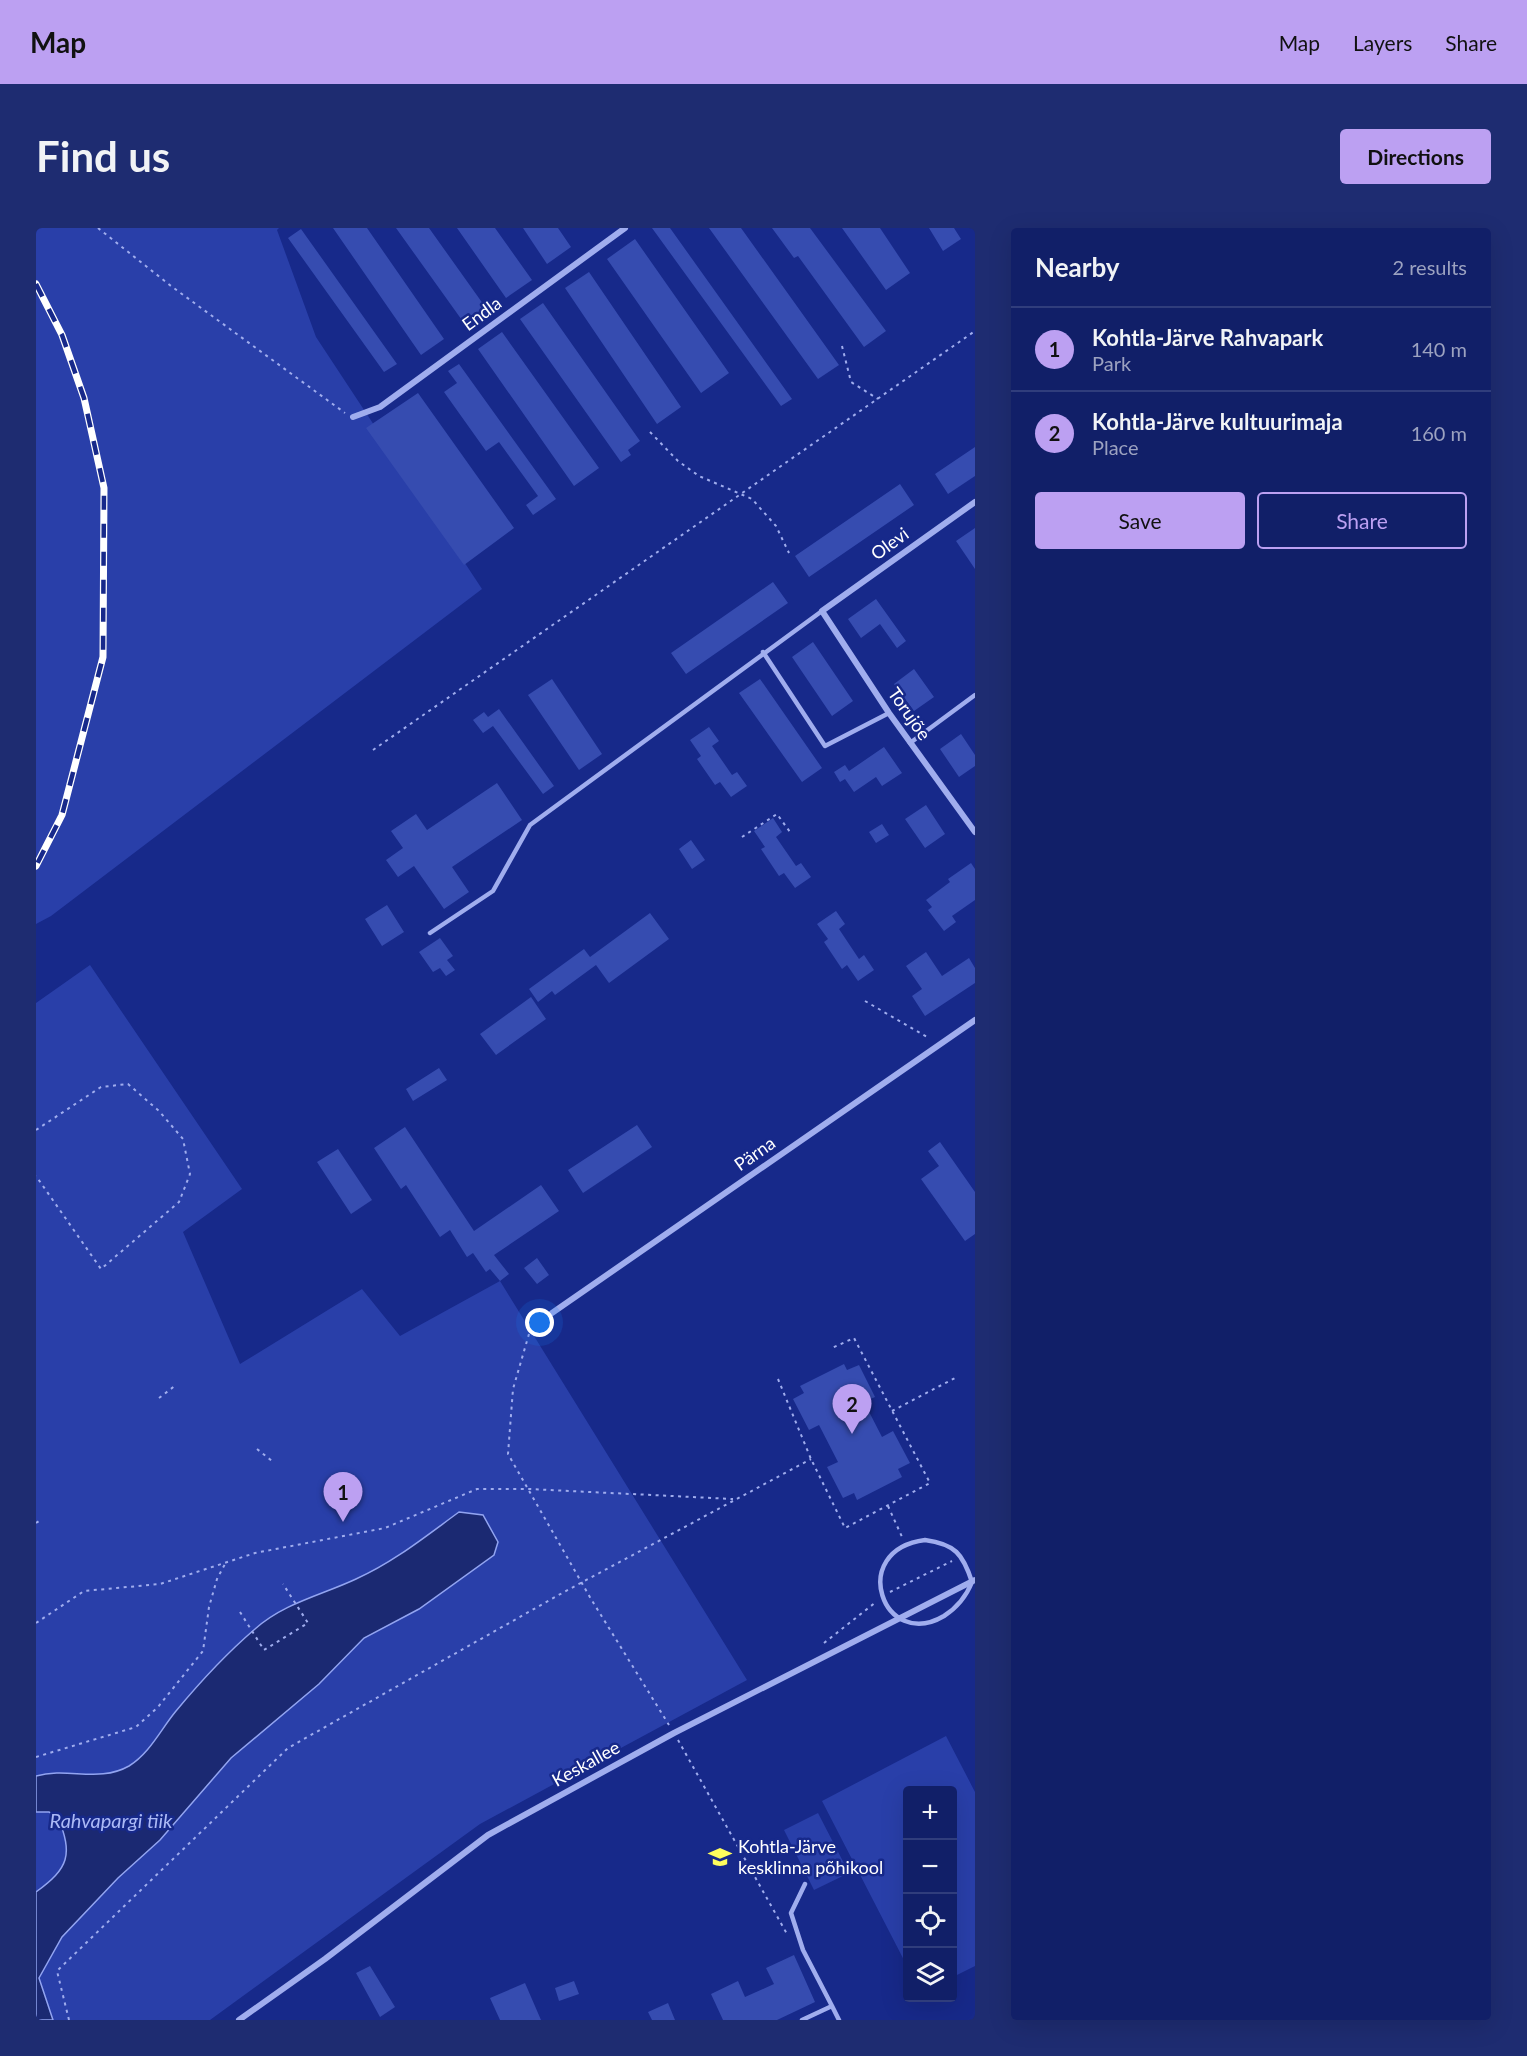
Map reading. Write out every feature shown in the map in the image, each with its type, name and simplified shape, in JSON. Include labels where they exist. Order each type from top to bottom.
[{"type":"street","name":"Endla","points":[[353,417],[380,407],[625,228]]},
{"type":"street","name":"Olevi","points":[[822,611],[975,502]]},
{"type":"street","name":"Torujõe","points":[[822,611],[889,713],[975,832]]},
{"type":"street","name":"Pärna","points":[[552,1313],[975,1020]]},
{"type":"street","name":"Keskallee","points":[[239,2020],[325,1959],[488,1835],[674,1733],[974,1581]]},
{"type":"lane","points":[[430,933],[493,891],[530,825],[720,688],[763,652],[822,611]]},
{"type":"lane","points":[[763,652],[825,746],[889,713]]},
{"type":"lane","points":[[910,743],[975,695]]},
{"type":"lane","points":[[924,1540],[940,1542],[965,1559],[974,1581],[966,1597],[952,1611],[936,1620],[915,1623],[898,1618],[881,1598],[879,1584],[883,1569],[888,1559],[906,1544],[924,1540]]},
{"type":"lane","points":[[806,1884],[791,1913],[803,1950],[839,2020]]},
{"type":"lane","points":[[802,2020],[832,2006]]},
{"type":"path","points":[[98,228],[279,367],[335,408],[353,417]]},
{"type":"path","points":[[373,750],[975,331]]},
{"type":"path","points":[[842,346],[851,382],[878,399]]},
{"type":"path","points":[[650,432],[678,460],[699,476],[752,499],[776,526],[789,553]]},
{"type":"path","points":[[742,837],[777,814],[790,832]]},
{"type":"path","points":[[865,1002],[929,1038]]},
{"type":"path","points":[[36,1130],[101,1087],[128,1084],[183,1138],[190,1174],[178,1202],[101,1269],[36,1176]]},
{"type":"path","points":[[529,1334],[513,1389],[508,1454],[582,1582],[674,1733],[763,1895],[792,1943],[803,1950]]},
{"type":"path","points":[[778,1379],[811,1459],[845,1528],[930,1483],[854,1338],[832,1348]]},
{"type":"path","points":[[892,1411],[956,1378]]},
{"type":"path","points":[[159,1398],[177,1385]]},
{"type":"path","points":[[257,1449],[272,1461]]},
{"type":"path","points":[[69,2020],[57,1971],[288,1748],[582,1582],[811,1459]]},
{"type":"path","points":[[36,1623],[84,1591],[160,1584],[255,1553],[385,1528],[477,1489],[529,1489],[733,1499]]},
{"type":"path","points":[[888,1506],[906,1544]]},
{"type":"path","points":[[36,1523],[42,1519]]},
{"type":"path","points":[[824,1643],[881,1598],[949,1562],[965,1559]]},
{"type":"path","points":[[36,1757],[136,1727],[158,1707],[203,1651],[209,1607],[217,1579],[225,1563]]},
{"type":"path","points":[[240,1612],[264,1650],[308,1623],[283,1584]]},
{"type":"shaded area","points":[[36,228],[279,228],[277,230],[316,337],[482,589],[51,916],[36,924]]},
{"type":"shaded area","points":[[90,965],[242,1189],[183,1232],[240,1364],[362,1289],[400,1336],[500,1281],[747,1680],[480,1824],[210,2020],[36,2020],[36,1003]]},
{"type":"shaded area","points":[[946,1736],[975,1792],[975,1966],[957,1975],[957,1786],[903,1786],[903,1958],[822,1801]]},
{"type":"shaded area","points":[[818,1813],[849,1873],[814,1890],[784,1830]]},
{"type":"water","name":"Rahvapargi tiik","points":[[459,1512],[483,1515],[498,1542],[494,1555],[419,1609],[364,1638],[319,1684],[231,1758],[160,1840],[118,1878],[62,1937],[39,1978],[53,2020],[36,2020],[36,1892],[61,1868],[65,1860],[66,1841],[58,1817],[49,1812],[36,1812],[36,1776],[60,1773],[106,1773],[129,1766],[149,1748],[176,1711],[214,1668],[266,1620],[278,1612],[383,1565]]},
{"type":"building","points":[[333,228],[367,228],[444,339],[421,355]]},
{"type":"building","points":[[396,228],[429,228],[486,308],[464,323]]},
{"type":"building","points":[[457,228],[495,228],[532,280],[506,298]]},
{"type":"building","points":[[523,228],[558,228],[571,247],[547,264]]},
{"type":"building","points":[[652,228],[670,228],[792,399],[781,406]]},
{"type":"building","points":[[709,228],[741,228],[839,365],[818,379]]},
{"type":"building","points":[[772,228],[810,228],[886,331],[864,347],[798,256],[794,258]]},
{"type":"building","points":[[842,228],[880,228],[910,273],[886,290]]},
{"type":"building","points":[[929,228],[954,228],[961,239],[943,251]]},
{"type":"building","points":[[301,229],[397,364],[384,372],[288,238]]},
{"type":"building","points":[[635,239],[729,373],[701,393],[607,259]]},
{"type":"building","points":[[589,272],[681,407],[657,424],[565,288]]},
{"type":"building","points":[[543,303],[640,441],[628,450],[631,455],[621,462],[520,319]]},
{"type":"building","points":[[502,332],[599,468],[574,486],[478,349]]},
{"type":"building","points":[[459,364],[556,499],[533,515],[526,505],[538,496],[499,442],[486,451],[444,392],[457,383],[448,371]]},
{"type":"building","points":[[418,393],[514,528],[464,565],[366,428]]},
{"type":"building","points":[[975,447],[975,476],[948,494],[935,474]]},
{"type":"building","points":[[900,484],[914,505],[809,577],[795,556]]},
{"type":"building","points":[[975,528],[975,569],[956,541]]},
{"type":"building","points":[[773,582],[788,603],[686,674],[671,653]]},
{"type":"building","points":[[876,599],[906,641],[897,648],[880,624],[861,638],[848,619]]},
{"type":"building","points":[[813,642],[853,701],[832,716],[792,657]]},
{"type":"building","points":[[914,669],[934,697],[914,711],[894,684]]},
{"type":"building","points":[[552,679],[602,754],[579,770],[528,695]]},
{"type":"building","points":[[760,679],[822,768],[802,782],[739,693]]},
{"type":"building","points":[[499,709],[554,786],[543,794],[493,726],[483,733],[473,720],[484,712],[488,717]]},
{"type":"building","points":[[709,727],[719,741],[712,746],[732,775],[737,772],[747,786],[731,797],[720,782],[715,785],[697,759],[701,756],[690,740]]},
{"type":"building","points":[[961,734],[975,755],[975,766],[959,777],[940,749]]},
{"type":"building","points":[[884,747],[902,773],[882,786],[876,777],[854,792],[845,779],[840,782],[834,772],[845,765],[849,771]]},
{"type":"building","points":[[497,783],[522,820],[452,867],[469,892],[444,909],[414,866],[398,877],[386,860],[403,848],[391,831],[416,814],[427,830]]},
{"type":"building","points":[[926,805],[945,834],[925,848],[905,819]]},
{"type":"building","points":[[773,818],[782,832],[776,837],[796,866],[801,863],[811,877],[795,888],[784,873],[779,876],[761,849],[765,847],[754,831]]},
{"type":"building","points":[[882,824],[889,835],[876,843],[869,832]]},
{"type":"building","points":[[691,840],[705,860],[692,869],[679,849]]},
{"type":"building","points":[[971,863],[975,869],[975,900],[952,916],[956,922],[944,931],[928,910],[932,907],[926,900],[950,882],[948,879]]},
{"type":"building","points":[[387,905],[404,932],[382,946],[365,919]]},
{"type":"building","points":[[836,911],[845,924],[839,929],[859,959],[864,955],[874,970],[858,981],[847,965],[842,969],[824,942],[828,939],[817,924]]},
{"type":"building","points":[[650,913],[669,939],[609,983],[596,965],[555,995],[552,991],[538,1002],[529,989],[584,949],[590,957]]},
{"type":"building","points":[[440,938],[453,956],[447,960],[455,970],[446,976],[440,968],[433,972],[419,952]]},
{"type":"building","points":[[926,952],[942,976],[969,958],[975,968],[975,983],[925,1016],[912,996],[922,989],[906,966]]},
{"type":"building","points":[[531,997],[546,1019],[496,1055],[480,1034]]},
{"type":"building","points":[[439,1068],[447,1080],[413,1101],[406,1089]]},
{"type":"building","points":[[637,1125],[652,1147],[583,1193],[568,1170]]},
{"type":"building","points":[[405,1127],[474,1231],[541,1185],[559,1211],[494,1255],[509,1274],[500,1281],[490,1269],[486,1272],[473,1253],[467,1257],[450,1230],[440,1237],[406,1185],[401,1189],[374,1148]]},
{"type":"building","points":[[940,1142],[975,1192],[975,1234],[965,1241],[921,1179],[939,1166],[928,1151]]},
{"type":"building","points":[[338,1149],[372,1200],[351,1214],[317,1162]]},
{"type":"building","points":[[537,1258],[549,1275],[537,1284],[524,1268]]},
{"type":"building","points":[[844,1364],[847,1370],[859,1365],[875,1397],[864,1402],[882,1437],[893,1431],[910,1463],[898,1469],[902,1477],[857,1500],[854,1493],[843,1498],[827,1467],[838,1462],[819,1425],[809,1430],[793,1399],[804,1393],[800,1386]]},
{"type":"building","points":[[794,1955],[815,2002],[777,2020],[723,2020],[711,1994],[738,1981],[745,1997],[774,1984],[766,1968]]},
{"type":"building","points":[[370,1966],[395,2007],[380,2017],[356,1973]]},
{"type":"building","points":[[574,1981],[579,1994],[559,2001],[555,1988]]},
{"type":"building","points":[[525,1983],[541,2020],[500,2020],[490,1998]]},
{"type":"building","points":[[668,2003],[675,2020],[652,2020],[648,2012]]},
{"type":"railway","points":[[36,284],[62,335],[84,398],[104,488],[103,657],[62,815],[36,866]]},
{"type":"place","name":"Kohtla-Järve kultuurimaja","points":[[852,1434]]},
{"type":"place","name":"Kohtla-Järve Rahvapark","points":[[343,1522]]},
{"type":"place","name":"Kohtla-Järve kesklinna põhikool","points":[[720,1857]]}]
